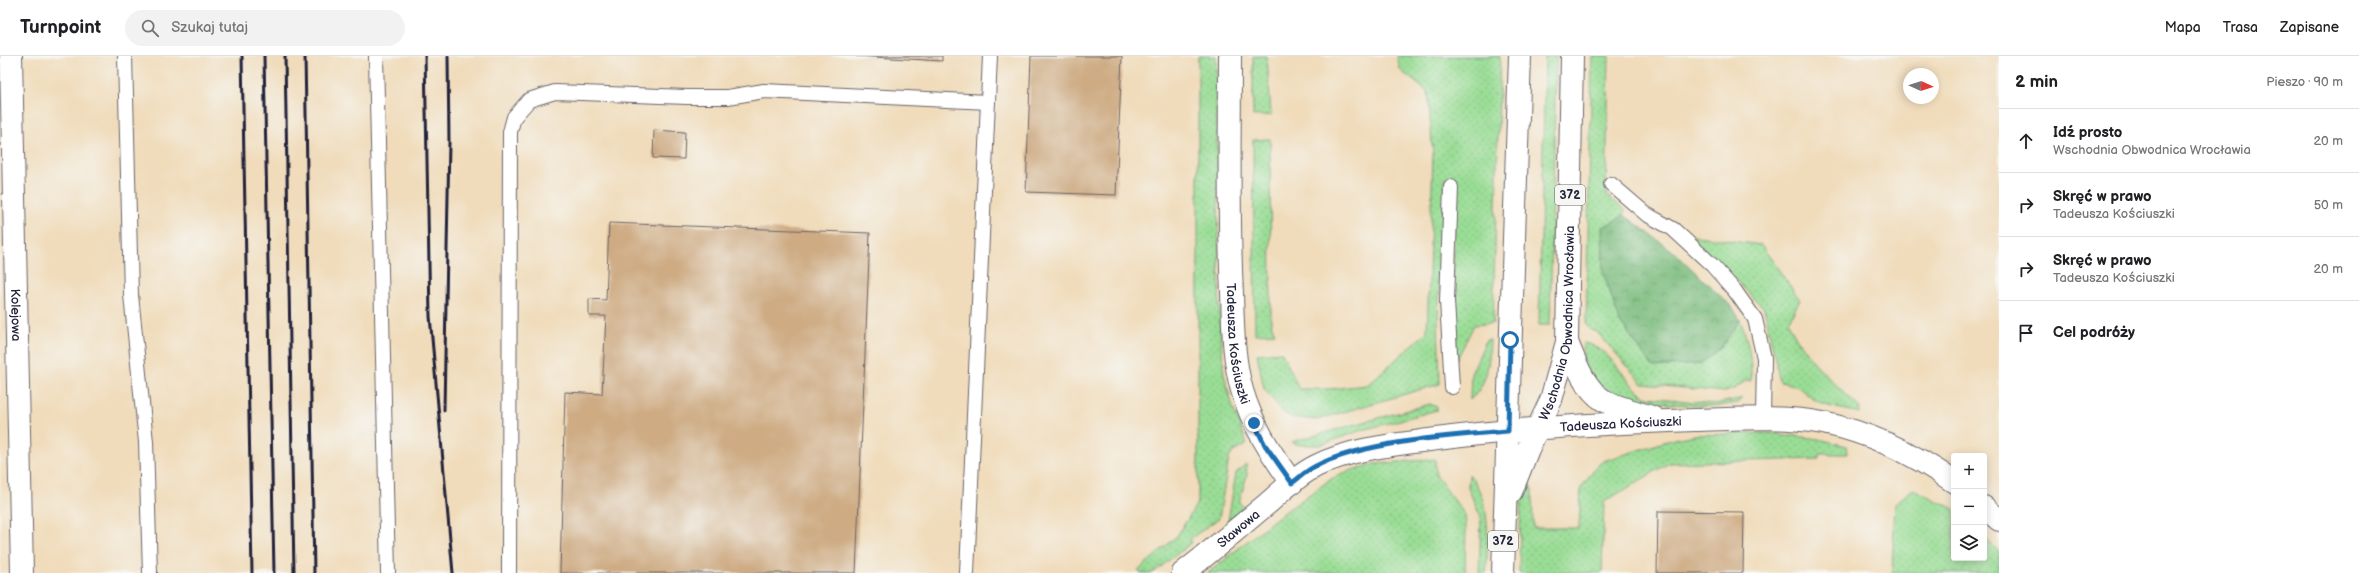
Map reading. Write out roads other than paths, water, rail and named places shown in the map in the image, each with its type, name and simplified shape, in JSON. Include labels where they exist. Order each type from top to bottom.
[{"type":"street","name":"Kolejowa","points":[[11,56],[22,573]]},
{"type":"street","name":"Tadeusza Kościuszki","points":[[1230,56],[1230,267],[1235,346],[1242,389],[1254,423],[1265,445],[1292,483],[1314,467],[1333,459],[1376,448],[1468,434],[1538,428],[1662,421],[1763,418],[1821,423],[1870,435],[1902,449],[1927,463],[1951,480]]},
{"type":"street","name":"Wschodnia Obwodnica Wrocławia","points":[[1503,573],[1520,56]]},
{"type":"street","name":"Wschodnia Obwodnica Wrocławia","points":[[1504,510],[1551,400],[1567,342],[1572,56]]},
{"type":"street","points":[[1567,342],[1578,369],[1591,388],[1603,400],[1662,421]]},
{"type":"street","name":"Stawowa","points":[[1183,573],[1292,483]]},
{"type":"street","points":[[1987,510],[1999,520]]},
{"type":"lane","points":[[125,56],[131,295],[146,442],[150,573]]},
{"type":"lane","points":[[376,56],[388,573]]},
{"type":"lane","points":[[967,573],[990,56]]},
{"type":"lane","points":[[509,573],[510,132],[514,117],[529,100],[555,92],[728,97],[764,91],[988,102]]},
{"type":"lane","points":[[1611,184],[1646,214],[1673,229],[1712,265],[1735,291],[1755,319],[1764,358],[1763,418]]},
{"type":"lane","points":[[1450,187],[1447,301],[1452,387]]},
{"type":"railway","points":[[242,56],[252,573]]},
{"type":"railway","points":[[264,56],[274,573]]},
{"type":"railway","points":[[285,56],[294,573]]},
{"type":"railway","points":[[305,56],[314,573]]},
{"type":"railway","points":[[425,56],[430,316],[453,573]]},
{"type":"railway","points":[[444,410],[449,142],[448,56]]}]
